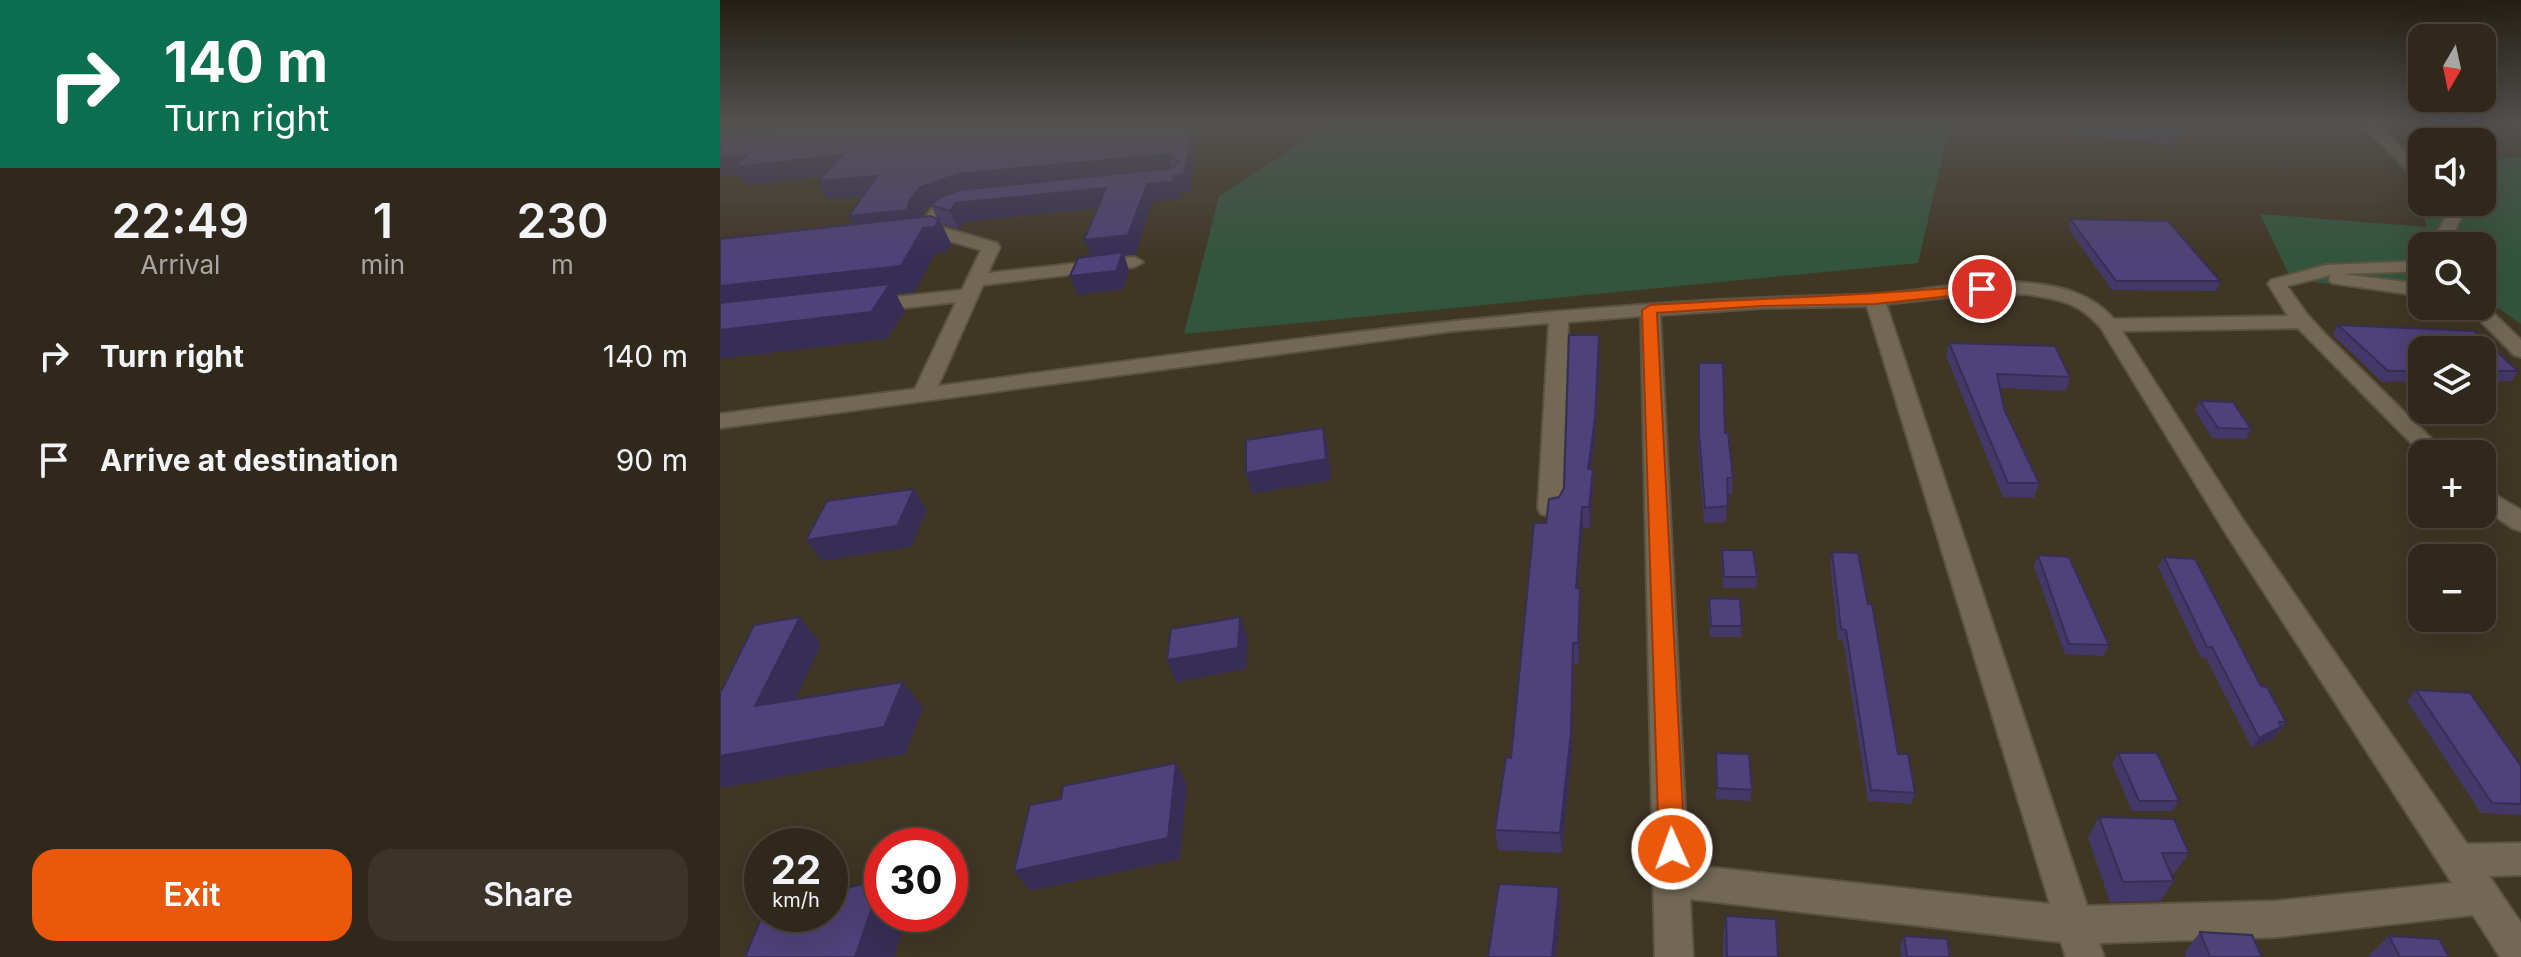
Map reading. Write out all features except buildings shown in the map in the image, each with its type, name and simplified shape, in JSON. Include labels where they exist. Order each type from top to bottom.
[{"type":"street","points":[[924,393],[991,247],[925,228],[935,211],[945,205],[982,199]]},
{"type":"street","points":[[907,238],[938,234]]},
{"type":"street","points":[[845,309],[1134,262]]},
{"type":"street","points":[[2408,265],[2383,264],[2304,276],[2277,284],[2282,298],[2303,322],[2421,440]]},
{"type":"street","points":[[2304,276],[2408,288]]},
{"type":"street","points":[[720,421],[1453,325],[1762,302],[1875,300],[1959,290],[2027,288],[2077,298],[2094,308],[2109,325],[2234,526],[2456,861],[2516,942]]},
{"type":"street","points":[[1875,300],[2079,941]]},
{"type":"street","points":[[1650,310],[1674,957]]},
{"type":"street","points":[[1550,508],[1559,316]]},
{"type":"street","points":[[2489,320],[2521,351]]},
{"type":"street","points":[[2109,325],[2303,322]]},
{"type":"street","points":[[2496,505],[2521,522]]},
{"type":"street","points":[[2456,861],[2521,859]]},
{"type":"street","points":[[1673,880],[2079,941],[2481,897]]},
{"type":"green space","points":[[1260,170],[1940,170],[1918,263],[1184,334],[1219,196]]},
{"type":"green space","points":[[2496,170],[2521,170],[2521,324],[2496,307],[2496,232],[2408,232],[2408,294],[2291,279],[2260,214],[2427,227],[2423,216],[2496,216]]},
{"type":"route","points":[[1672,849],[1650,310],[1804,300],[1875,300],[1982,289]]}]
